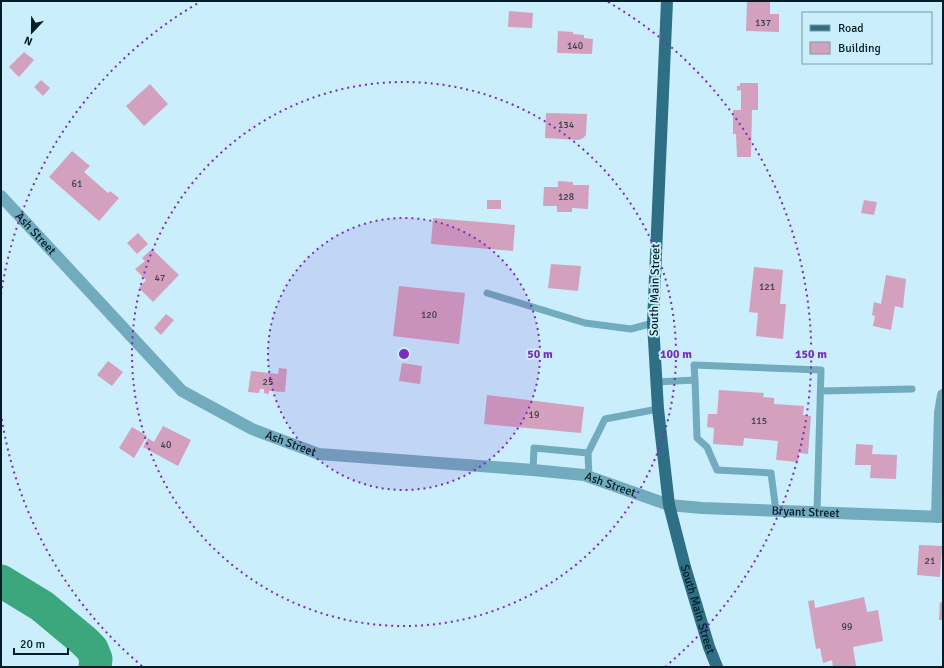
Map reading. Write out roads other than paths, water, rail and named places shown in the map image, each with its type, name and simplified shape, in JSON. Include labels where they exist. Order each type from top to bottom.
[{"type":"main road","name":"South Main Street","points":[[667,1],[653,323],[658,409],[669,504],[685,567],[709,647],[717,667]]},
{"type":"street","name":"Ash Street","points":[[1,196],[182,391],[252,429],[319,454],[533,470],[584,476],[669,504]]},
{"type":"street","points":[[940,517],[940,413],[943,395]]},
{"type":"street","name":"Bryant Street","points":[[669,504],[702,508],[940,517]]},
{"type":"lane","points":[[487,293],[585,323],[631,328],[653,323]]},
{"type":"lane","points":[[776,511],[771,473],[717,470],[707,447],[697,438],[694,365],[821,370],[817,512]]},
{"type":"lane","points":[[656,382],[694,380]]},
{"type":"lane","points":[[821,391],[912,389]]},
{"type":"lane","points":[[589,477],[588,453],[605,419],[658,409]]},
{"type":"lane","points":[[533,470],[534,448],[588,453]]},
{"type":"waterway","points":[[1,581],[42,606],[84,641],[92,649],[96,659],[95,667]]}]
